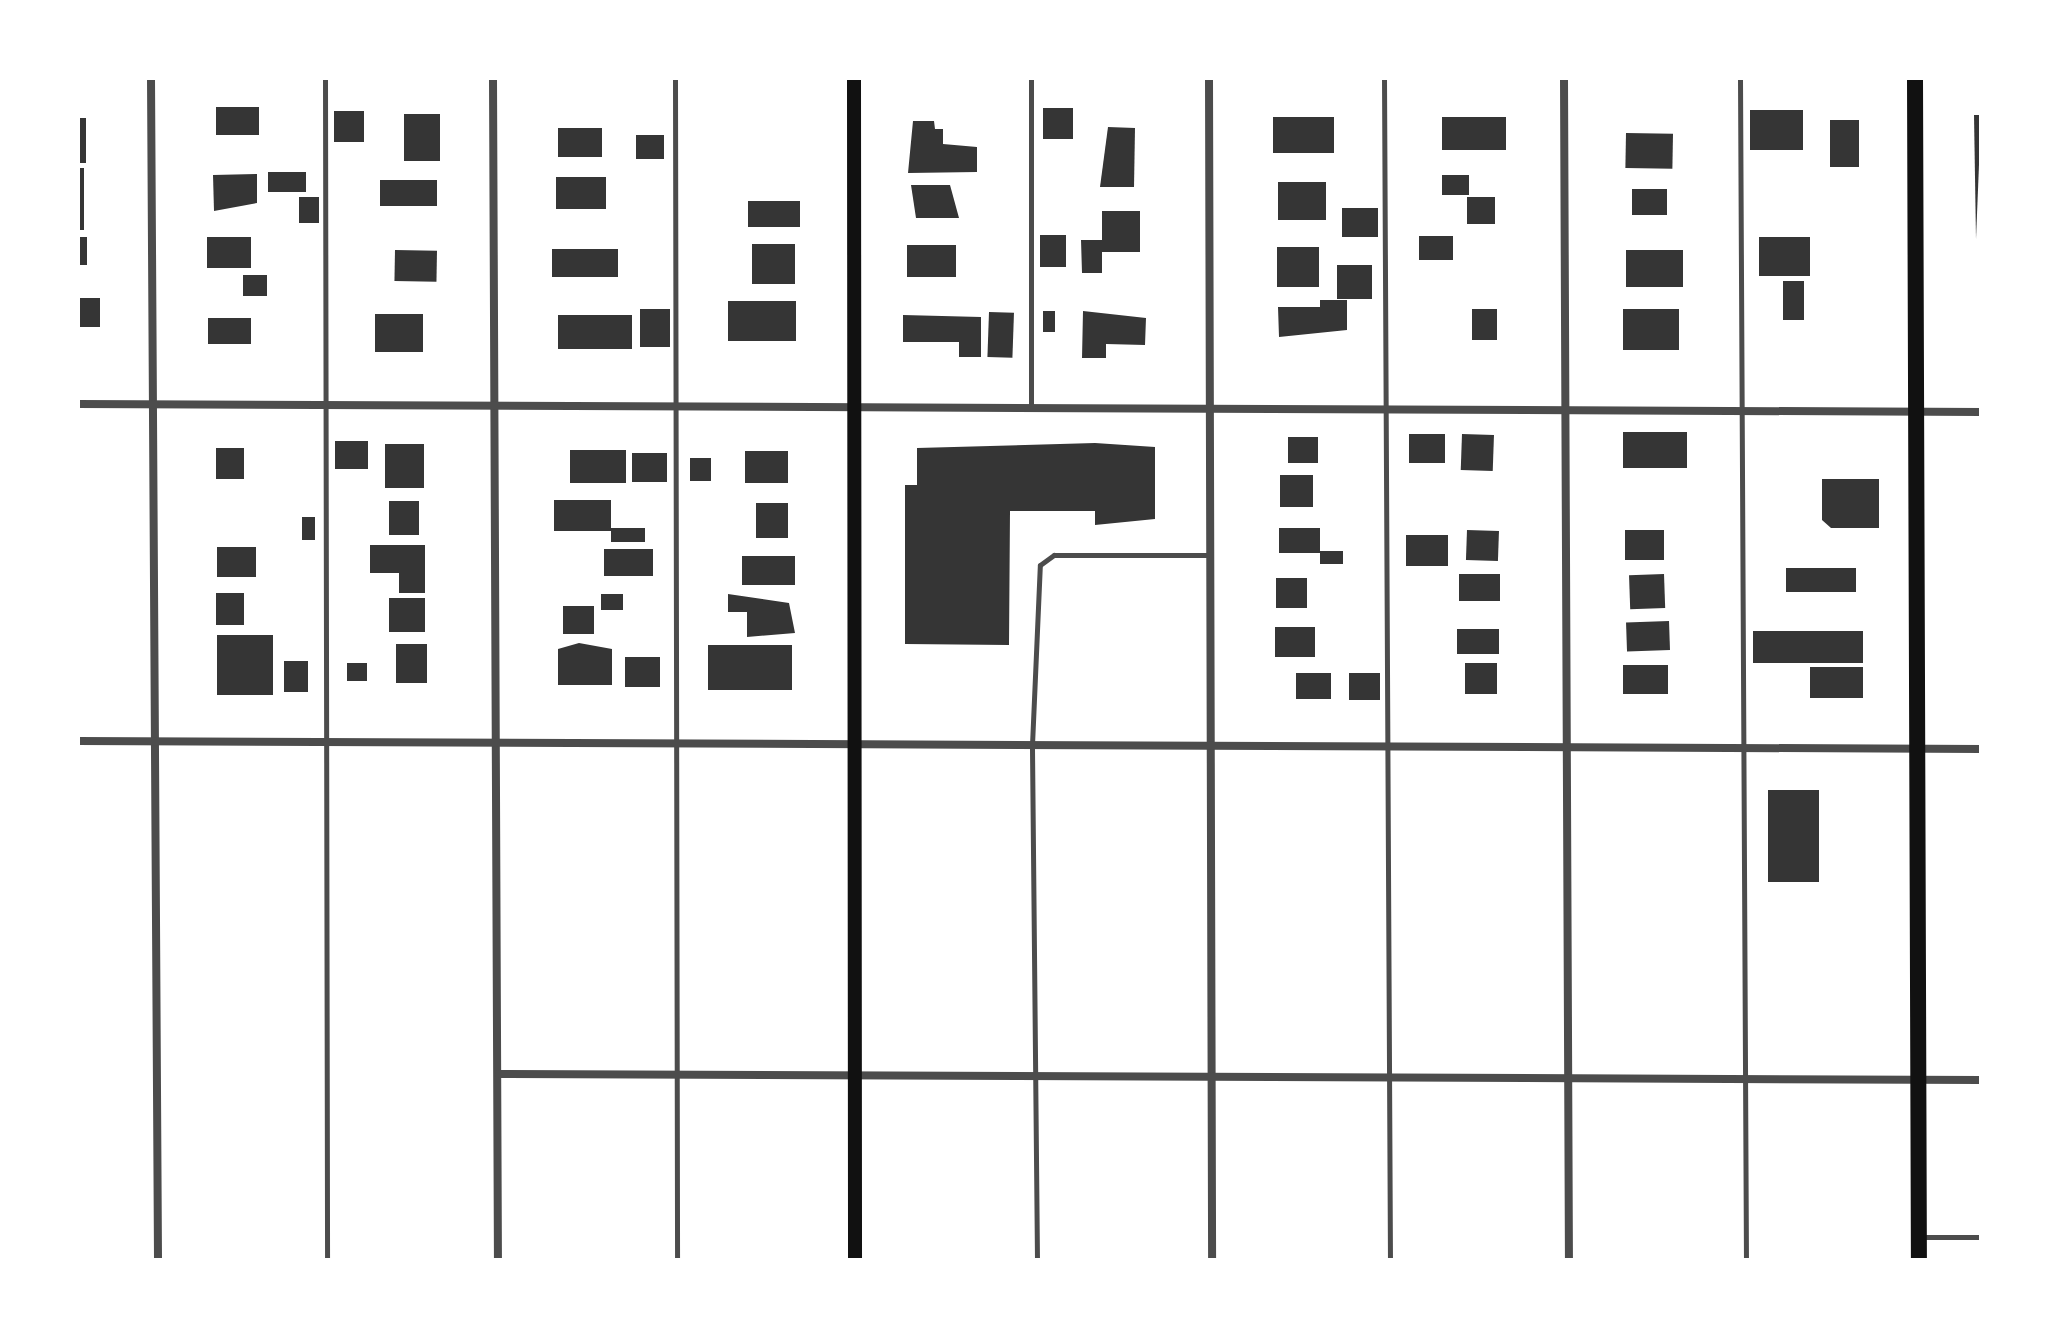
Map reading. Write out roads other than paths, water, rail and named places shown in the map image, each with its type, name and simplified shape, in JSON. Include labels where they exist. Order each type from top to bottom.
[{"type":"highway","points":[[1915,78],[1919,1260]]},
{"type":"main road","points":[[854,78],[855,1260]]},
{"type":"street","points":[[151,78],[158,1260]]},
{"type":"street","points":[[493,78],[498,1260]]},
{"type":"street","points":[[1209,78],[1212,1260]]},
{"type":"street","points":[[1564,78],[1569,1260]]},
{"type":"street","points":[[78,404],[1981,412]]},
{"type":"street","points":[[78,741],[1981,749]]},
{"type":"street","points":[[499,1074],[856,1078],[1981,1080]]},
{"type":"lane","points":[[325,78],[327,1260]]},
{"type":"lane","points":[[675,78],[674,1075],[677,1260]]},
{"type":"lane","points":[[1031,78],[1031,408]]},
{"type":"lane","points":[[1384,78],[1390,1260]]},
{"type":"lane","points":[[1740,78],[1746,1260]]},
{"type":"lane","points":[[1037,1260],[1032,745],[1042,560],[1210,555]]},
{"type":"lane","points":[[1919,1237],[1981,1237]]}]
